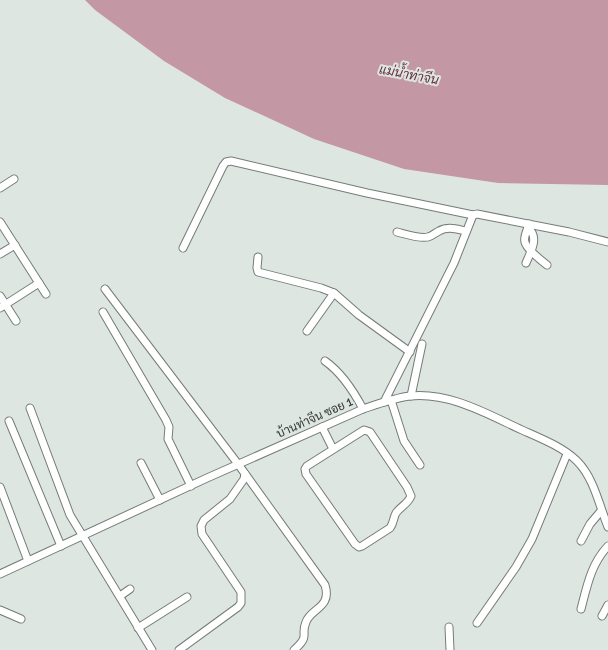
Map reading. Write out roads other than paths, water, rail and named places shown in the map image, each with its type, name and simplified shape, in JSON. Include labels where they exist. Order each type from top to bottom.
[{"type":"street","points":[[183,248],[199,218],[223,166],[226,162],[230,161],[367,194],[473,215],[477,214],[529,226],[569,232],[608,242]]},
{"type":"street","points":[[0,188],[14,179]]},
{"type":"street","points":[[420,465],[404,441],[387,401],[454,263],[473,215]]},
{"type":"street","points":[[0,222],[46,294]]},
{"type":"street","points":[[526,263],[531,250],[533,237],[529,226]]},
{"type":"street","points":[[397,232],[424,237],[431,236],[447,228],[466,231]]},
{"type":"street","points":[[0,254],[15,244]]},
{"type":"street","points":[[531,250],[547,265]]},
{"type":"street","points":[[258,257],[258,272],[321,288],[334,293],[359,315],[410,352]]},
{"type":"street","points":[[3,306],[39,283]]},
{"type":"street","points":[[105,289],[238,464],[325,585],[327,590],[325,600],[321,607],[306,622],[305,638],[302,644],[294,650]]},
{"type":"street","points":[[307,331],[334,293]]},
{"type":"street","points":[[0,296],[3,306],[16,321]]},
{"type":"street","points":[[103,312],[166,420],[169,430],[168,439],[191,486]]},
{"type":"street","points":[[410,396],[422,344]]},
{"type":"street","points":[[325,361],[348,383],[363,409]]},
{"type":"street","name":"บ้านท่าจีน ซอย 1","points":[[0,574],[238,464],[363,409],[387,401],[410,396],[441,398],[469,405],[544,440],[567,454],[577,461],[587,474],[608,527]]},
{"type":"street","points":[[30,408],[70,514],[152,650]]},
{"type":"street","points":[[9,421],[61,546]]},
{"type":"street","points":[[322,427],[333,449]]},
{"type":"street","points":[[364,430],[370,432],[407,487],[411,496],[406,504],[397,512],[392,526],[361,547],[355,544],[305,471],[305,466],[333,449],[361,431],[364,430]]},
{"type":"street","points":[[477,623],[511,574],[532,540],[567,454]]},
{"type":"street","points":[[141,463],[160,500]]},
{"type":"street","points":[[178,650],[238,607],[241,603],[241,592],[202,534],[201,526],[204,520],[230,500],[244,479],[245,474]]},
{"type":"street","points":[[0,487],[28,561]]},
{"type":"street","points":[[581,541],[590,524],[602,511]]},
{"type":"street","points":[[581,609],[587,584],[597,560],[608,546]]},
{"type":"street","points":[[120,596],[130,589]]},
{"type":"street","points":[[138,628],[187,597]]},
{"type":"street","points":[[602,616],[608,605]]},
{"type":"street","points":[[0,610],[21,619]]},
{"type":"street","points":[[449,627],[450,650]]},
{"type":"water","name":"แม่น้ำท่าจีน","points":[[85,0],[608,0],[608,185],[498,183],[404,169],[314,139],[225,98],[164,61],[95,10]]}]
